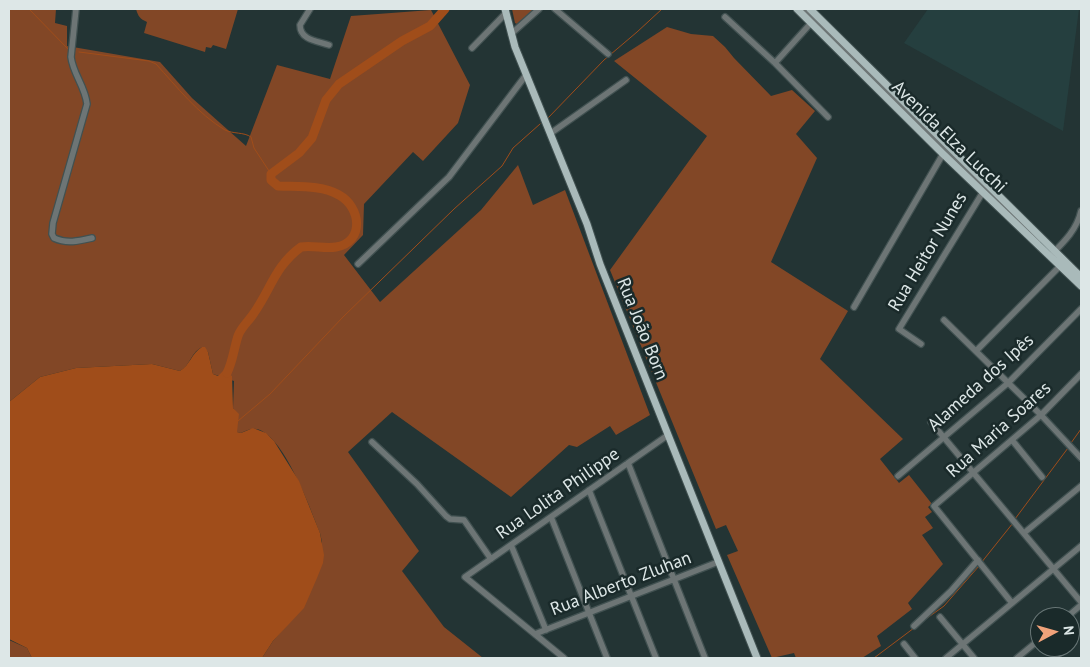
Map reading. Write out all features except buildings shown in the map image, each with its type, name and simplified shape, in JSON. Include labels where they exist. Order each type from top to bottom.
[{"type":"main road","name":"Avenida Elza Lucchi","points":[[797,9],[896,101],[1052,253]]},
{"type":"main road","name":"Avenida Elza Lucchi","points":[[810,9],[943,154],[983,192],[1081,277]]},
{"type":"main road","name":"Rua João Born","points":[[505,11],[526,75],[587,224],[600,264],[756,658]]},
{"type":"main road","name":"Avenida Elza Lucchi","points":[[1063,263],[1081,286]]},
{"type":"street","points":[[76,9],[71,57],[72,64],[83,87],[87,104],[53,223],[52,234],[59,241],[72,242],[92,238]]},
{"type":"street","points":[[310,9],[300,25],[301,33],[304,36],[329,45]]},
{"type":"street","points":[[511,34],[539,9]]},
{"type":"street","points":[[803,9],[896,101]]},
{"type":"street","points":[[558,10],[608,54]]},
{"type":"street","points":[[472,48],[505,11]]},
{"type":"street","points":[[725,17],[828,116]]},
{"type":"street","points":[[775,63],[811,23]]},
{"type":"street","points":[[358,264],[449,177],[526,75]]},
{"type":"street","points":[[551,133],[626,80]]},
{"type":"street","points":[[854,307],[943,154]]},
{"type":"street","name":"Rua Heitor Nunes","points":[[921,344],[898,330],[983,192]]},
{"type":"street","points":[[1052,253],[1076,226],[1081,210]]},
{"type":"street","points":[[976,351],[1063,263],[1081,281]]},
{"type":"street","name":"Alameda dos Ipês","points":[[898,476],[945,438],[1008,382],[1081,309]]},
{"type":"street","points":[[944,320],[1068,442],[1081,458]]},
{"type":"street","name":"Rua Maria Soares","points":[[980,563],[934,506],[1041,415],[1081,374]]},
{"type":"street","points":[[931,422],[1054,568],[1081,603]]},
{"type":"street","name":"Rua Lolita Philippe","points":[[535,634],[465,577],[668,435]]},
{"type":"street","points":[[1012,440],[1042,477]]},
{"type":"street","points":[[372,442],[417,484],[446,516],[450,519],[464,520],[491,559]]},
{"type":"street","points":[[628,463],[705,658]]},
{"type":"street","points":[[1024,534],[1081,486]]},
{"type":"street","points":[[589,490],[656,658]]},
{"type":"street","points":[[551,517],[607,658]]},
{"type":"street","points":[[511,545],[546,630]]},
{"type":"street","points":[[946,658],[1081,546]]},
{"type":"street","name":"Rua Alberto Zluhan","points":[[535,634],[718,562]]},
{"type":"street","points":[[914,626],[980,563],[1012,603]]},
{"type":"street","points":[[940,617],[974,658]]},
{"type":"street","points":[[535,634],[564,658]]},
{"type":"street","points":[[904,644],[915,658]]},
{"type":"street","points":[[1017,658],[1030,647]]},
{"type":"shaded area","points":[[9,9],[56,9],[55,23],[67,26],[67,46],[160,62],[192,98],[246,146],[277,65],[330,79],[351,16],[431,10],[470,85],[458,123],[423,161],[413,152],[364,204],[363,235],[344,255],[380,302],[481,210],[518,165],[533,205],[565,190],[650,415],[616,435],[610,426],[577,447],[569,445],[511,497],[392,412],[348,452],[419,551],[402,571],[444,627],[483,658],[262,658],[286,626],[322,542],[303,491],[286,458],[276,444],[266,434],[256,429],[250,429],[241,433],[237,432],[233,408],[234,381],[213,374],[208,352],[203,347],[196,352],[180,371],[152,364],[76,368],[40,377],[9,402]]},
{"type":"shaded area","points":[[136,9],[238,9],[226,49],[213,45],[211,48],[206,47],[205,52],[144,33],[147,22],[140,17]]},
{"type":"shaded area","points":[[512,9],[534,9],[517,24],[515,23]]},
{"type":"shaded area","points":[[928,9],[1079,9],[1063,131],[904,43]]},
{"type":"shaded area","points":[[667,27],[691,34],[713,36],[771,96],[792,90],[815,111],[796,134],[817,158],[771,262],[848,311],[820,359],[903,439],[880,459],[899,483],[909,475],[932,504],[928,507],[932,512],[925,517],[933,528],[922,535],[943,564],[908,603],[912,609],[877,636],[881,646],[862,658],[796,658],[794,653],[772,658],[727,555],[738,551],[726,525],[716,529],[610,270],[707,136],[614,61]]},
{"type":"shaded area","points":[[202,347],[205,347],[208,352],[213,374],[218,376],[223,371],[232,376],[233,408],[239,414],[237,432],[241,433],[253,428],[266,433],[274,441],[299,481],[320,533],[324,555],[323,563],[304,608],[273,641],[262,658],[32,658],[27,648],[9,639],[9,402],[40,377],[76,368],[152,364],[180,371]]},
{"type":"shaded area","points":[[9,640],[27,648],[32,658],[9,658]]},
{"type":"waterway","points":[[29,9],[68,49]]},
{"type":"waterway","points":[[227,373],[239,333],[260,304],[285,262],[301,247],[327,248],[345,244],[352,238],[357,224],[352,207],[339,195],[318,188],[278,186],[271,180],[271,174],[299,153],[312,138],[326,100],[339,84],[402,41],[430,26],[445,9]]},
{"type":"waterway","points":[[548,118],[604,60],[662,9]]},
{"type":"waterway","points":[[79,52],[149,61],[156,64],[188,100],[215,124],[225,130],[251,137],[254,148],[271,174]]},
{"type":"waterway","points":[[238,421],[270,394],[343,317],[454,209],[502,166],[513,148],[540,124]]},
{"type":"waterway","points":[[1071,443],[1081,429]]},
{"type":"waterway","points":[[1015,519],[1068,448]]},
{"type":"waterway","points":[[981,563],[1013,523]]},
{"type":"waterway","points":[[923,621],[944,606],[979,566]]},
{"type":"waterway","points":[[874,658],[914,628]]}]
